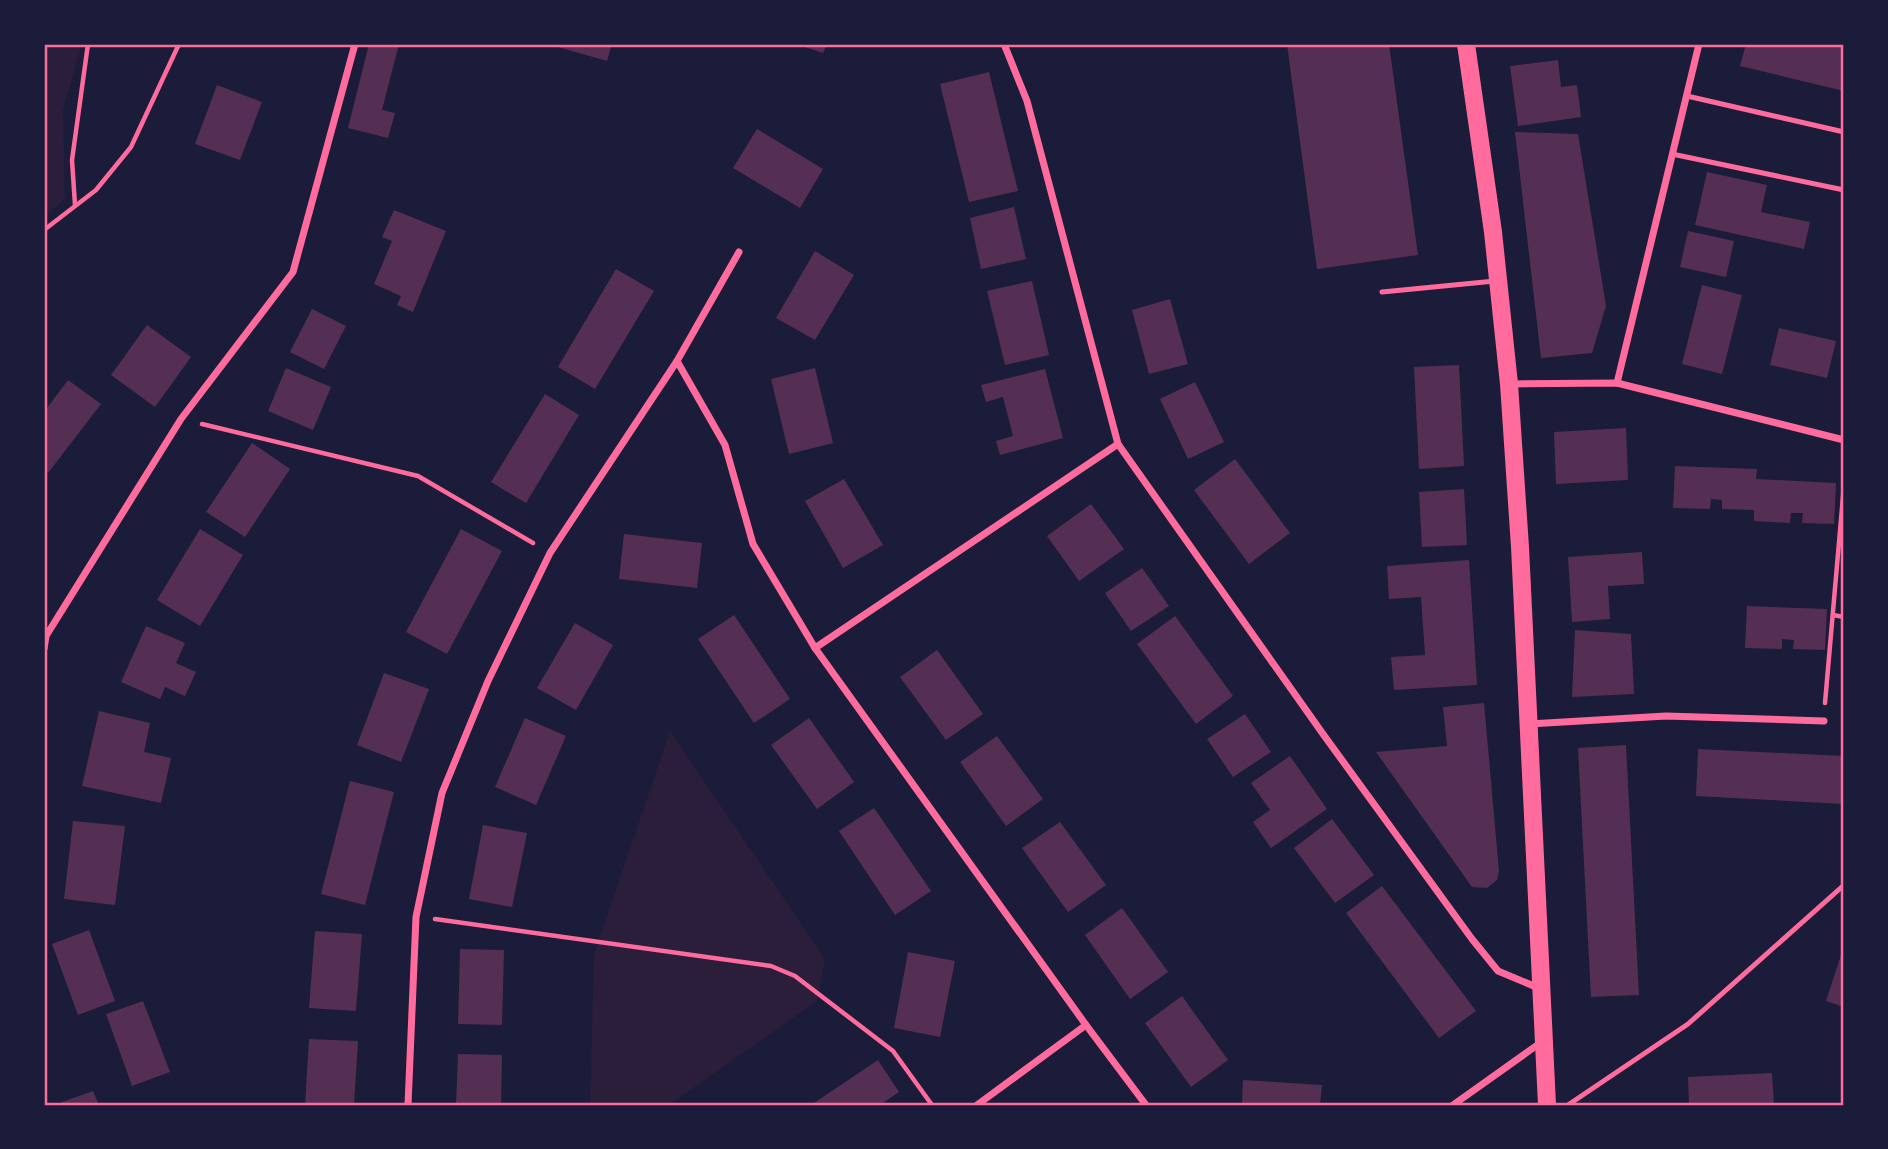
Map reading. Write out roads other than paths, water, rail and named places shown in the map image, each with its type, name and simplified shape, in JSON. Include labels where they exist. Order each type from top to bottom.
[{"type":"main road","points":[[1466,44],[1493,232],[1509,384],[1520,547],[1547,1105]]},
{"type":"street","points":[[44,649],[46,636],[181,419],[293,272],[355,44]]},
{"type":"street","points":[[1004,44],[1027,101],[1118,443],[1323,734],[1472,939],[1498,971],[1542,990]]},
{"type":"street","points":[[1616,383],[1699,44]]},
{"type":"street","points":[[408,1105],[416,916],[442,793],[488,681],[550,553],[677,361],[739,252]]},
{"type":"street","points":[[677,361],[725,445],[753,544],[815,648],[1146,1105]]},
{"type":"street","points":[[1509,384],[1616,383],[1844,440]]},
{"type":"street","points":[[815,648],[1118,443]]},
{"type":"street","points":[[1529,724],[1666,716],[1824,722]]},
{"type":"street","points":[[977,1105],[1086,1025]]},
{"type":"street","points":[[1453,1105],[1544,1041]]},
{"type":"lane","points":[[1687,96],[1844,132]]},
{"type":"lane","points":[[1672,154],[1844,190]]},
{"type":"lane","points":[[1382,292],[1498,280]]},
{"type":"lane","points":[[1568,1105],[1688,1024],[1844,885]]}]
